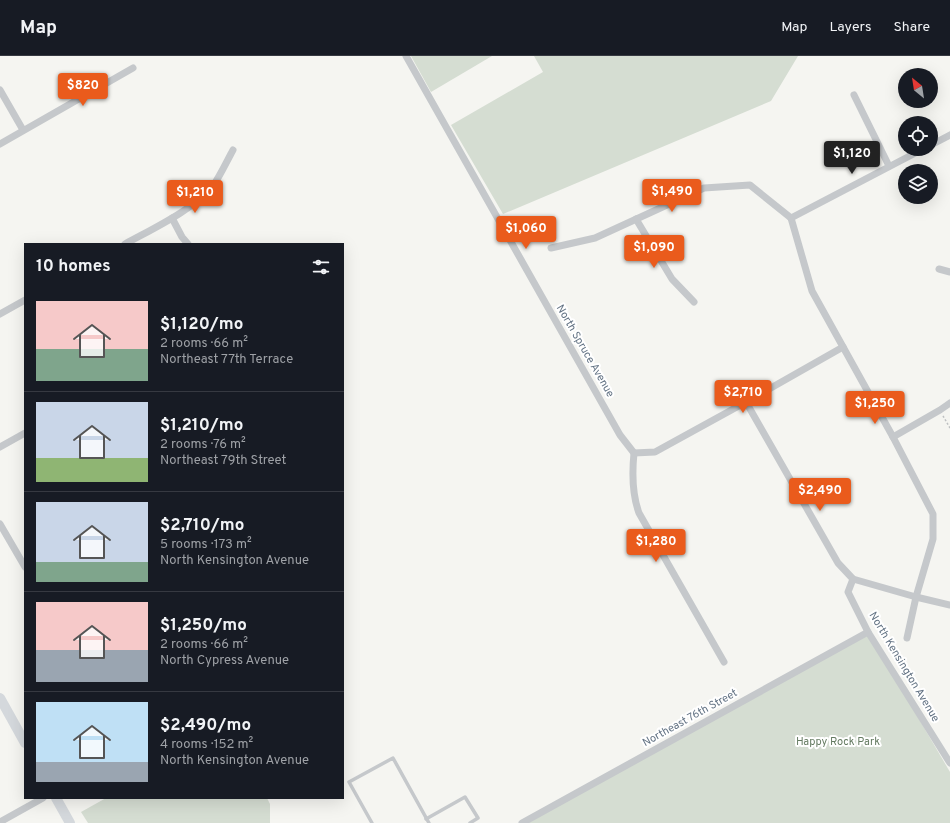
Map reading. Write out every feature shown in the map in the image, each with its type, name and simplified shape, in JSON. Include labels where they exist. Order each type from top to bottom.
[{"type":"street","name":"North Spruce Avenue","points":[[406,56],[620,435],[634,453]]},
{"type":"street","points":[[0,144],[133,68]]},
{"type":"street","points":[[0,90],[23,130]]},
{"type":"street","points":[[854,95],[889,166]]},
{"type":"street","points":[[938,141],[950,135]]},
{"type":"street","points":[[127,243],[172,218],[195,203],[213,185],[233,150]]},
{"type":"street","points":[[791,218],[909,156]]},
{"type":"street","points":[[551,248],[595,238],[704,188],[750,186],[791,218],[812,291],[893,437],[933,514],[933,539],[916,597],[907,638]]},
{"type":"street","points":[[172,218],[182,237],[187,243]]},
{"type":"street","points":[[636,219],[672,280],[694,302]]},
{"type":"street","points":[[939,269],[950,272]]},
{"type":"street","points":[[0,314],[24,301]]},
{"type":"street","points":[[724,662],[639,513],[636,504],[632,472],[634,453],[655,452],[843,347]]},
{"type":"street","points":[[746,402],[838,563],[853,579],[950,605]]},
{"type":"street","points":[[893,437],[950,403]]},
{"type":"street","points":[[0,447],[22,435]]},
{"type":"street","points":[[0,524],[24,565]]},
{"type":"street","name":"North Kensington Avenue","points":[[853,579],[848,592],[868,632],[950,763]]},
{"type":"street","name":"Northeast 76th Street","points":[[522,823],[868,632]]},
{"type":"street","points":[[0,698],[24,741]]},
{"type":"street","points":[[0,822],[41,799]]},
{"type":"street","points":[[57,799],[70,823]]},
{"type":"lane","points":[[372,823],[349,782],[393,758],[428,823]]},
{"type":"lane","points":[[426,819],[466,797],[478,818],[470,823]]},
{"type":"path","points":[[940,410],[950,428]]},
{"type":"green space","points":[[411,56],[492,56],[431,92]]},
{"type":"green space","points":[[534,56],[798,56],[771,101],[503,214],[451,125],[543,72]]},
{"type":"green space","name":"Happy Rock Park","points":[[868,632],[950,772],[950,823],[528,823]]},
{"type":"green space","points":[[104,799],[268,799],[270,804],[270,823],[88,823],[81,812]]}]
